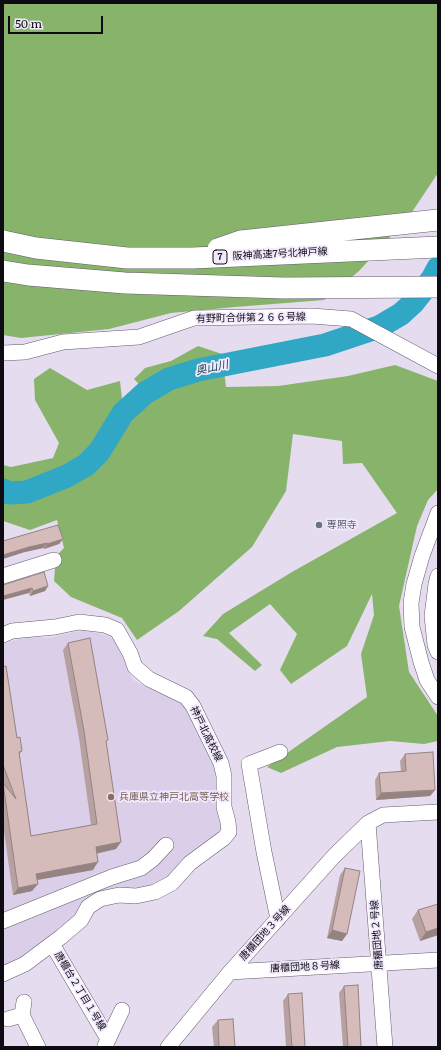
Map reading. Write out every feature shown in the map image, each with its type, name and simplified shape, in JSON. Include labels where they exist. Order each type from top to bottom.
[{"type":"highway","points":[[193,258],[241,241],[438,220]]},
{"type":"highway","name":"阪神高速7号北神戸線","points":[[3,241],[36,248],[127,258],[193,258],[438,247]]},
{"type":"highway","points":[[3,271],[28,275],[124,283],[284,288],[438,286]]},
{"type":"highway","points":[[338,287],[438,292]]},
{"type":"street","name":"有野町合併第２６６号線","points":[[3,353],[25,352],[63,342],[139,337],[194,318],[312,316],[351,319],[359,322],[438,366]]},
{"type":"street","points":[[438,514],[434,521],[422,556],[414,584],[411,603],[412,627],[418,655],[427,680],[438,697]]},
{"type":"street","points":[[3,576],[54,560]]},
{"type":"street","points":[[438,576],[432,616],[435,645],[438,652]]},
{"type":"street","name":"神戸北高校線","points":[[3,635],[12,631],[55,627],[79,622],[105,625],[117,630],[130,653],[135,667],[149,679],[186,697],[190,701],[221,763],[224,776],[224,807],[229,832],[224,838],[190,864],[172,883],[155,892],[136,896],[119,895],[100,899],[88,907],[81,920],[52,944],[25,964],[3,974]]},
{"type":"street","points":[[278,918],[264,852],[249,764],[280,752]]},
{"type":"street","name":"唐櫃団地３号線","points":[[168,1047],[230,972],[278,918],[334,856],[368,823],[383,815],[438,812]]},
{"type":"street","name":"唐櫃団地２号線","points":[[368,823],[385,1047]]},
{"type":"street","points":[[3,921],[112,877],[140,868],[154,859],[166,845]]},
{"type":"street","name":"唐櫃台２丁目１号線","points":[[52,944],[106,1043]]},
{"type":"street","name":"唐櫃団地８号線","points":[[230,972],[438,960]]},
{"type":"street","points":[[106,1043],[122,1010]]},
{"type":"street","points":[[18,1012],[38,1047]]},
{"type":"shaded area","name":"兵庫県立神戸北高等学校","points":[[87,630],[108,636],[115,640],[133,680],[184,702],[218,769],[227,828],[169,882],[78,913],[41,947],[3,969],[3,644],[25,637],[50,638]]},
{"type":"green space","points":[[3,3],[438,3],[438,173],[410,215],[359,271],[324,300],[171,313],[109,329],[21,338],[3,335]]},
{"type":"green space","points":[[198,346],[222,354],[226,387],[278,386],[348,376],[395,365],[438,381],[438,489],[428,500],[417,526],[399,606],[409,672],[438,716],[438,741],[424,744],[390,741],[337,747],[281,773],[267,767],[367,697],[361,654],[374,615],[372,594],[347,646],[291,684],[280,670],[297,634],[270,604],[229,633],[262,665],[255,671],[217,639],[203,636],[223,614],[292,572],[397,513],[362,463],[343,464],[342,441],[293,434],[286,491],[252,547],[179,611],[137,640],[122,618],[71,597],[54,581],[56,556],[64,548],[57,520],[30,530],[3,521],[3,465],[11,467],[53,458],[59,443],[35,400],[34,379],[50,368],[87,390],[120,381],[122,399],[139,411],[150,396],[134,379],[145,368],[171,361]]},
{"type":"building","points":[[58,525],[63,539],[3,555],[3,541]]},
{"type":"building","points":[[44,572],[48,586],[33,591],[32,588],[3,596],[3,585]]},
{"type":"building","points":[[90,638],[108,740],[106,741],[121,842],[96,847],[98,862],[36,874],[38,884],[18,888],[3,783],[16,799],[3,765],[3,667],[6,666],[17,738],[20,737],[22,751],[19,752],[31,836],[97,824],[84,731],[68,643]]},
{"type":"building","points":[[433,752],[435,790],[381,793],[379,773],[406,771],[405,754]]},
{"type":"building","points":[[345,868],[360,871],[347,934],[332,930]]},
{"type":"building","points":[[438,904],[438,928],[426,932],[418,910]]},
{"type":"building","points":[[358,985],[361,1047],[348,1047],[344,986]]},
{"type":"building","points":[[302,993],[305,1047],[292,1047],[288,994]]},
{"type":"building","points":[[233,1019],[235,1047],[219,1047],[218,1020]]},
{"type":"waterway","name":"奥山川","points":[[3,490],[9,493],[27,492],[67,476],[86,465],[99,452],[123,413],[145,393],[169,379],[198,370],[325,345],[379,327],[401,314],[413,303],[432,279],[438,268]]},
{"type":"place","name":"専照寺","points":[[319,525]]},
{"type":"place","name":"兵庫県立神戸北高等学校","points":[[111,797]]}]
